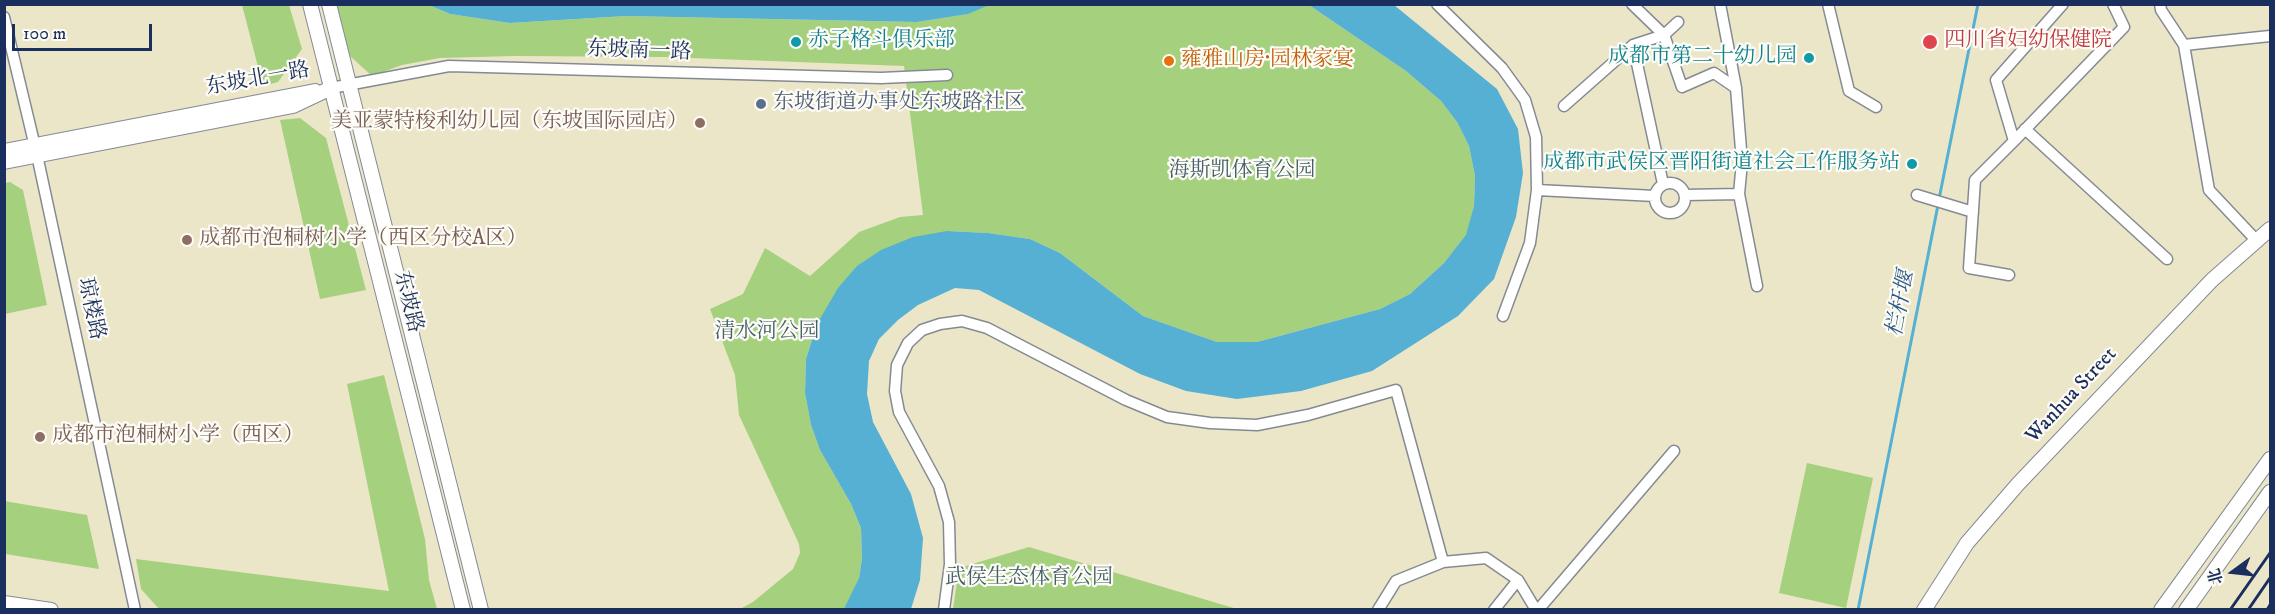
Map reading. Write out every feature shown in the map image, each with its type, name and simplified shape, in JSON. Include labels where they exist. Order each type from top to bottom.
[{"type":"street","name":"东坡路","points":[[310,4],[463,609]]},
{"type":"street","name":"东坡路","points":[[329,4],[481,609]]},
{"type":"street","points":[[1437,4],[1502,68],[1525,100],[1536,137],[1537,190],[1530,243],[1503,316]]},
{"type":"street","points":[[1632,4],[1664,35],[1682,87],[1714,73],[1736,88]]},
{"type":"street","points":[[1720,4],[1736,88],[1742,162],[1739,194],[1757,286]]},
{"type":"street","points":[[1828,4],[1849,91],[1876,107]]},
{"type":"street","points":[[2013,141],[1996,80],[2063,4]]},
{"type":"street","points":[[2009,275],[1969,268],[1975,180],[2124,27],[2113,4]]},
{"type":"street","points":[[2160,4],[2161,10],[2184,45],[2209,190],[2256,240]]},
{"type":"street","name":"琼楼路","points":[[4,17],[36,150],[135,609]]},
{"type":"street","points":[[1564,106],[1633,45],[1664,35],[1678,22]]},
{"type":"street","points":[[2184,45],[2271,36]]},
{"type":"street","points":[[1633,45],[1663,184],[1655,196]]},
{"type":"street","name":"东坡南一路","points":[[332,88],[449,66],[881,78],[947,75]]},
{"type":"street","name":"东坡北一路","points":[[4,162],[36,150],[291,94],[332,88]]},
{"type":"street","points":[[2025,129],[2168,259]]},
{"type":"street","name":"东坡北一路","points":[[4,151],[36,150]]},
{"type":"street","points":[[1655,196],[1660,209],[1673,213],[1684,205],[1685,195],[1677,184],[1663,184]]},
{"type":"street","points":[[1537,190],[1655,196]]},
{"type":"street","points":[[1685,195],[1739,194]]},
{"type":"street","points":[[1917,195],[1973,212]]},
{"type":"street","name":"Wanhua Street","points":[[1924,609],[1967,543],[2018,484],[2212,279],[2271,228]]},
{"type":"street","points":[[944,609],[950,564],[949,522],[939,486],[899,412],[895,391],[897,365],[908,344],[922,330],[940,324],[962,321],[987,328],[1126,400],[1167,417],[1257,426],[1308,415],[1396,390],[1443,562]]},
{"type":"street","points":[[1378,609],[1396,581],[1443,562],[1486,558],[1518,580],[1537,609],[1674,450]]},
{"type":"street","points":[[2161,609],[2271,459]]},
{"type":"street","points":[[2186,609],[2271,492]]},
{"type":"street","points":[[1494,609],[1518,580]]},
{"type":"street","points":[[4,603],[51,609]]},
{"type":"green space","name":"海斯凯体育公园","points":[[989,4],[1309,5],[1406,71],[1441,101],[1457,122],[1469,146],[1475,176],[1474,206],[1467,235],[1444,263],[1410,294],[1380,309],[1257,342],[1217,342],[1143,316],[1060,253],[1030,239],[988,233],[947,231],[817,324],[806,359],[805,393],[811,425],[820,450],[851,504],[861,528],[862,559],[859,578],[849,602],[844,609],[740,609],[753,602],[793,569],[800,553],[799,544],[739,415],[735,375],[710,309],[743,294],[765,248],[810,276],[859,232],[900,217],[923,215],[904,66],[664,57],[515,56],[440,58],[402,65],[372,76],[350,56],[336,5],[429,5],[450,14],[510,23],[626,16],[917,22],[967,14]]},
{"type":"green space","points":[[242,5],[289,5],[302,49],[278,82],[263,86]]},
{"type":"green space","points":[[300,118],[326,138],[366,290],[320,299],[280,120]]},
{"type":"green space","points":[[10,182],[23,190],[47,305],[5,314],[4,183]]},
{"type":"green space","points":[[384,375],[425,539],[429,580],[437,609],[159,609],[141,589],[136,559],[389,591],[347,384]]},
{"type":"green space","points":[[1807,463],[1873,478],[1846,608],[1779,593]]},
{"type":"green space","points":[[4,501],[87,515],[99,569],[5,554]]},
{"type":"green space","name":"武侯生态体育公园","points":[[1029,547],[1237,609],[953,609],[959,568]]},
{"type":"water","points":[[429,5],[989,5],[968,14],[917,22],[626,16],[510,23],[450,14]]},
{"type":"water","points":[[1309,5],[1394,5],[1497,89],[1518,129],[1523,173],[1516,217],[1494,279],[1458,316],[1372,371],[1301,391],[1237,399],[1186,391],[1140,374],[979,290],[955,288],[918,305],[898,320],[879,339],[869,361],[867,394],[873,422],[911,494],[923,538],[920,580],[911,609],[844,609],[859,578],[862,559],[861,528],[851,504],[820,450],[811,425],[805,393],[806,359],[817,324],[838,288],[857,266],[881,250],[913,237],[947,231],[988,233],[1030,239],[1060,253],[1143,316],[1217,342],[1257,342],[1380,309],[1410,294],[1444,263],[1466,235],[1474,206],[1475,176],[1469,146],[1457,122],[1441,101],[1406,71]]},
{"type":"waterway","name":"栏杆堰","points":[[1939,199],[1978,4]]},
{"type":"waterway","name":"栏杆堰","points":[[1858,610],[1938,205]]},
{"type":"railway","points":[[2230,610],[2270,553]]},
{"type":"railway","points":[[2248,610],[2270,578]]},
{"type":"railway","points":[[2267,610],[2270,605]]},
{"type":"place","name":"赤子格斗俱乐部","points":[[796,42]]},
{"type":"place","name":"四川省妇幼保健院","points":[[1930,42]]},
{"type":"place","name":"成都市第二十幼儿园","points":[[1809,58]]},
{"type":"place","name":"雍雅山房·园林家宴","points":[[1169,61]]},
{"type":"place","name":"东坡街道办事处东坡路社区","points":[[761,104]]},
{"type":"place","name":"美亚蒙特梭利幼儿园（东坡国际园店）","points":[[700,123]]},
{"type":"place","name":"成都市武侯区晋阳街道社会工作服务站","points":[[1912,164]]},
{"type":"place","name":"成都市泡桐树小学（西区分校A区）","points":[[187,240]]},
{"type":"place","name":"成都市泡桐树小学（西区）","points":[[40,437]]},
{"type":"park label","name":"清水河公园","points":[[767,333]]}]
